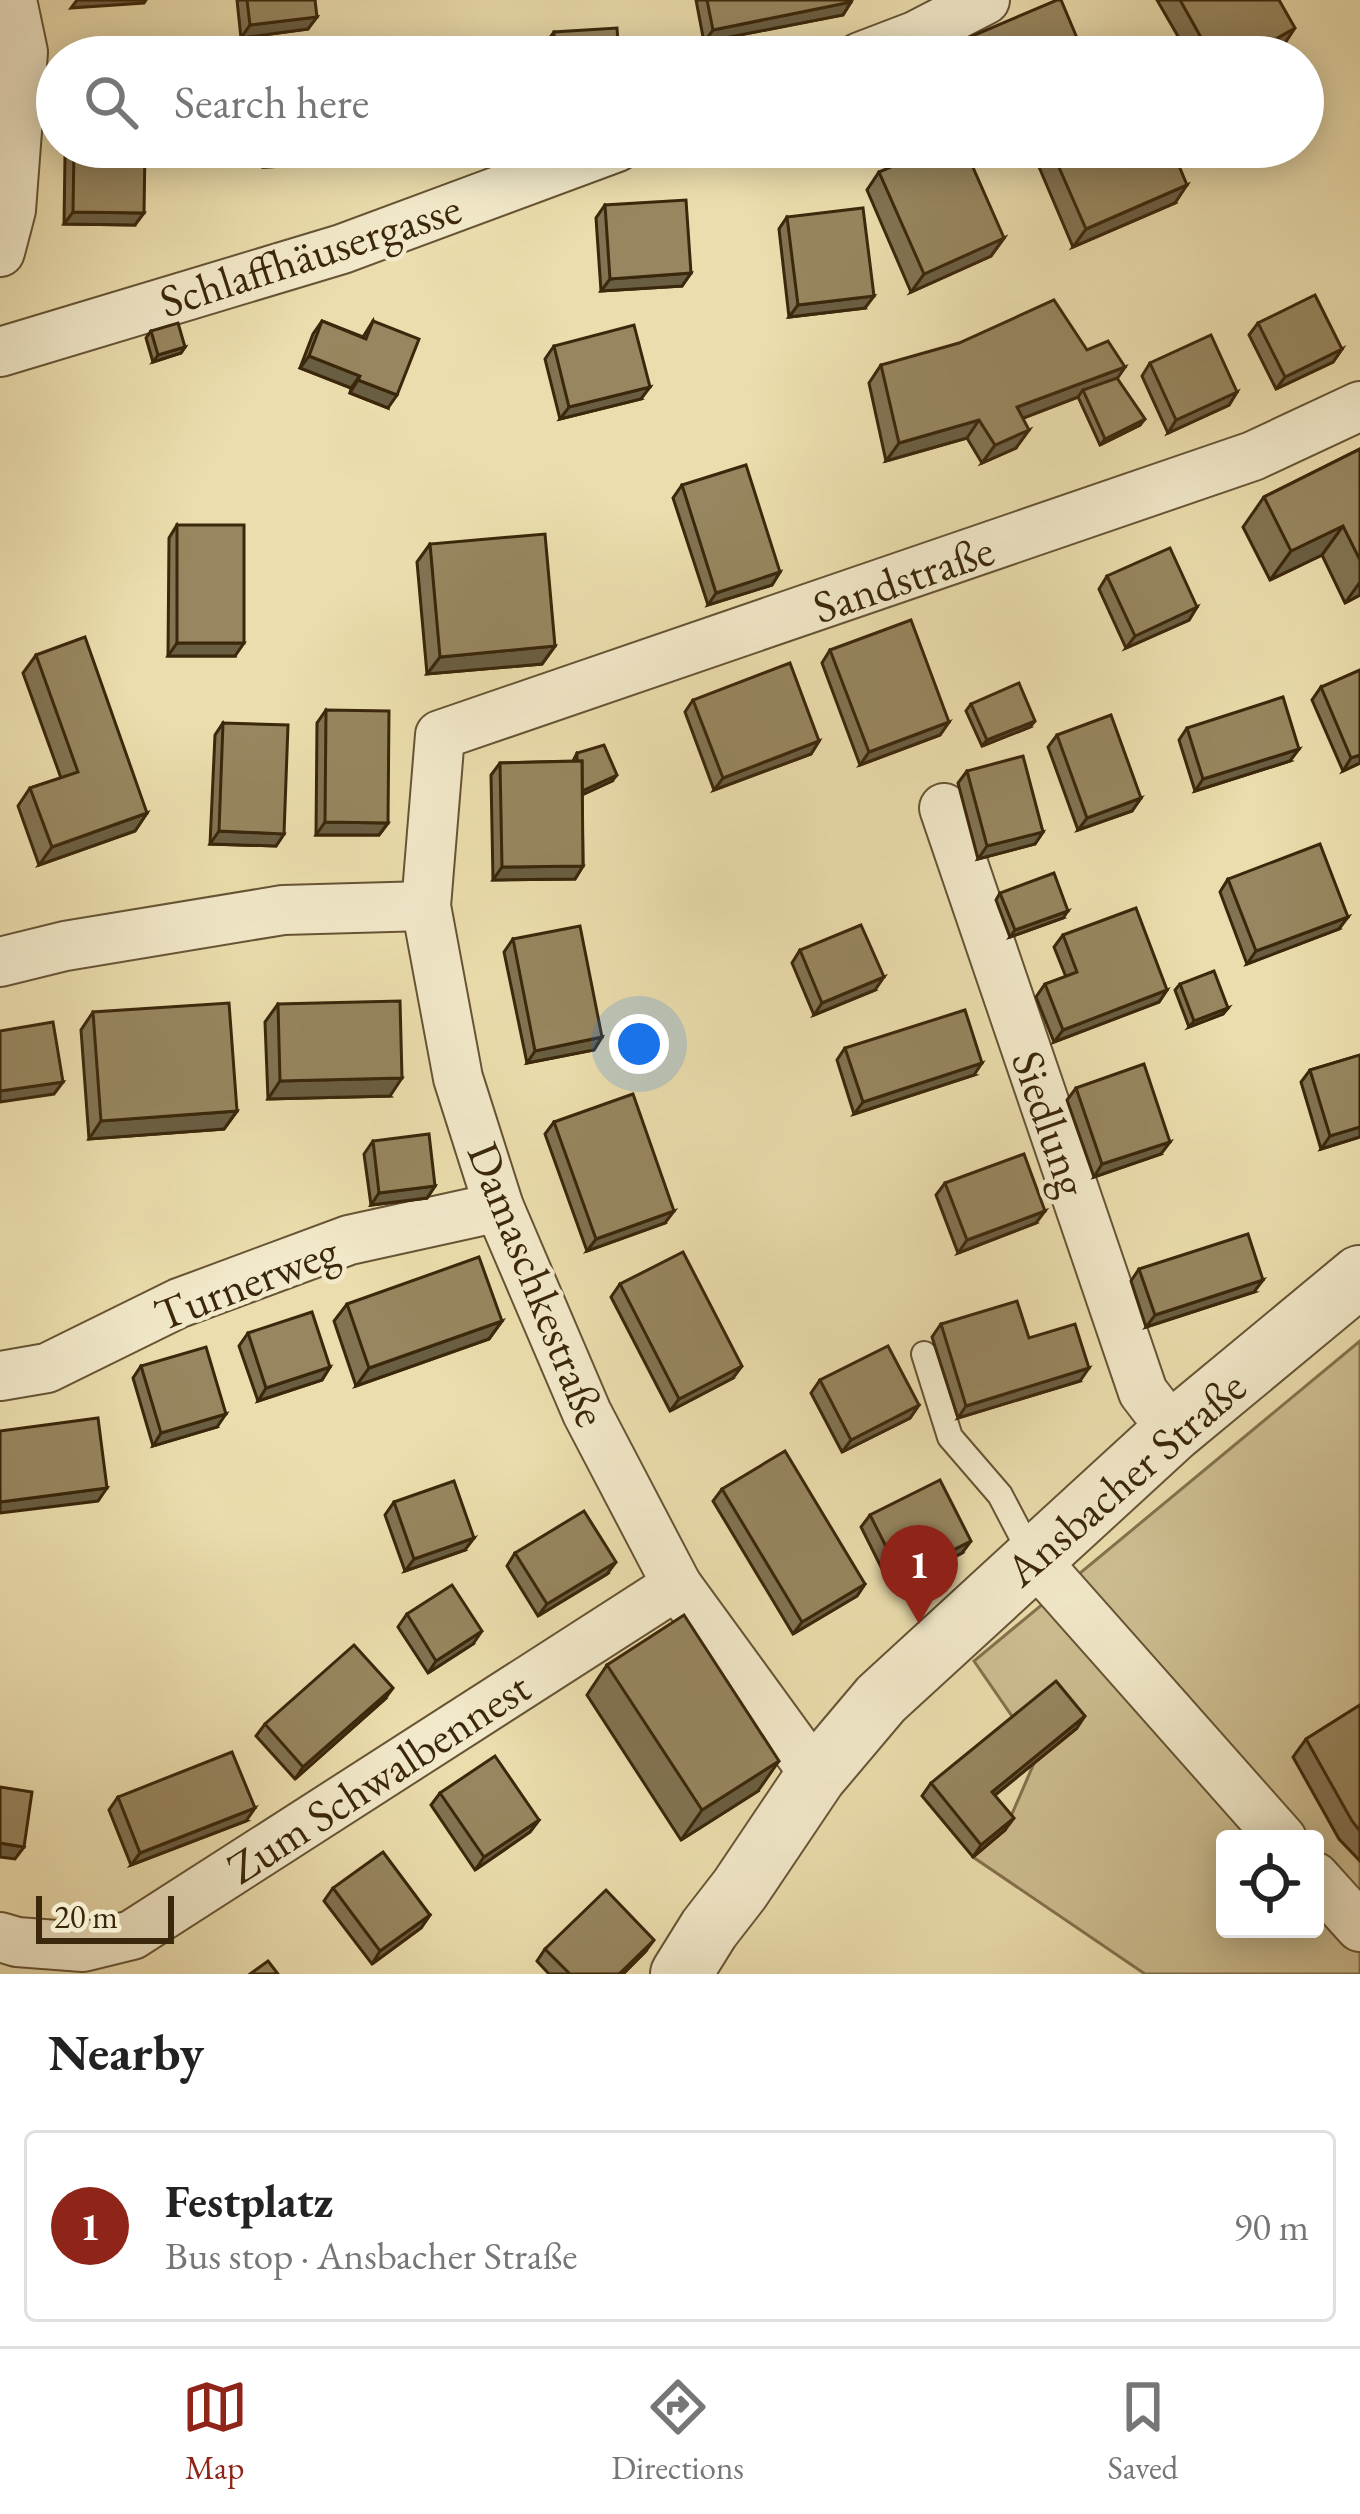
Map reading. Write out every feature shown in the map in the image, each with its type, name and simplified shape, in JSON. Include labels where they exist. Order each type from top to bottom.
[{"type":"street","points":[[0,252],[10,210],[12,0]]},
{"type":"street","points":[[916,36],[952,7]]},
{"type":"street","name":"Schlaffhäusergasse","points":[[0,352],[341,249],[560,168]]},
{"type":"street","name":"Sandstraße","points":[[440,735],[1253,456],[1360,406]]},
{"type":"street","name":"Damaschkestraße","points":[[440,735],[426,906],[458,1078],[499,1207],[587,1413],[677,1585],[816,1776]]},
{"type":"street","name":"Siedlung","points":[[944,808],[1143,1392],[1173,1431]]},
{"type":"street","points":[[0,962],[64,946],[284,910],[426,906]]},
{"type":"street","name":"Turnerweg","points":[[0,1376],[47,1368],[179,1303],[349,1240],[499,1207]]},
{"type":"street","name":"Ansbacher Straße","points":[[681,1974],[816,1776],[881,1699],[1173,1431],[1360,1276]]},
{"type":"street","points":[[1033,1558],[1274,1830]]},
{"type":"street","name":"Zum Schwalbennest","points":[[0,1936],[16,1942],[83,1947],[132,1935],[677,1585]]},
{"type":"street","points":[[1324,1886],[1360,1927]]},
{"type":"lane","points":[[924,1354],[950,1437],[1000,1496],[1033,1558]]},
{"type":"shaded area","points":[[1360,1341],[1360,1974],[1145,1974],[973,1857],[1005,1830],[1038,1754],[974,1661]]},
{"type":"building","points":[[247,0],[315,0],[317,17],[250,25]]},
{"type":"building","points":[[707,0],[851,0],[851,2],[713,30]]},
{"type":"building","points":[[1061,0],[1076,36],[972,36]]},
{"type":"building","points":[[1180,0],[1279,0],[1295,28],[1281,36],[1200,36]]},
{"type":"building","points":[[617,28],[618,36],[554,36],[554,32]]},
{"type":"building","points":[[74,168],[145,168],[144,213],[73,212]]},
{"type":"building","points":[[888,168],[973,168],[1004,238],[924,274],[879,172]]},
{"type":"building","points":[[1059,168],[1180,168],[1187,185],[1086,229]]},
{"type":"building","points":[[686,200],[691,273],[610,279],[605,205]]},
{"type":"building","points":[[863,208],[874,296],[798,305],[787,217]]},
{"type":"building","points":[[1315,295],[1342,349],[1285,377],[1258,323]]},
{"type":"building","points":[[1054,300],[1087,350],[1108,341],[1125,367],[1017,407],[1029,430],[995,445],[979,420],[899,443],[881,365],[959,343]]},
{"type":"building","points":[[322,321],[366,339],[373,321],[419,339],[397,395],[309,356]]},
{"type":"building","points":[[178,323],[185,347],[158,355],[151,331]]},
{"type":"building","points":[[634,325],[650,387],[569,407],[554,346]]},
{"type":"building","points":[[1211,335],[1237,392],[1176,420],[1150,363]]},
{"type":"building","points":[[1117,378],[1145,419],[1105,439],[1083,390]]},
{"type":"building","points":[[1360,449],[1360,560],[1343,526],[1291,551],[1264,497]]},
{"type":"building","points":[[746,465],[780,572],[716,593],[682,485]]},
{"type":"building","points":[[177,525],[244,525],[244,643],[177,643]]},
{"type":"building","points":[[545,534],[555,646],[440,657],[430,544]]},
{"type":"building","points":[[1170,548],[1197,607],[1135,636],[1107,576]]},
{"type":"building","points":[[911,620],[949,722],[869,752],[830,650]]},
{"type":"building","points":[[85,637],[147,813],[52,847],[30,788],[78,772],[36,655]]},
{"type":"building","points":[[790,663],[819,741],[723,778],[693,700]]},
{"type":"building","points":[[1360,670],[1360,755],[1351,758],[1321,687]]},
{"type":"building","points":[[1019,683],[1035,721],[987,740],[971,704]]},
{"type":"building","points":[[1283,697],[1299,749],[1203,779],[1187,728]]},
{"type":"building","points":[[326,710],[389,711],[388,823],[325,822]]},
{"type":"building","points":[[1111,715],[1141,798],[1087,818],[1057,735]]},
{"type":"building","points":[[223,723],[288,725],[284,834],[219,831]]},
{"type":"building","points":[[604,745],[617,775],[582,791],[582,761],[577,761],[577,753]]},
{"type":"building","points":[[1023,756],[1043,832],[987,846],[967,771]]},
{"type":"building","points":[[582,761],[583,866],[502,867],[500,763]]},
{"type":"building","points":[[1320,844],[1348,917],[1256,951],[1228,879]]},
{"type":"building","points":[[1054,873],[1068,911],[1015,930],[1000,893]]},
{"type":"building","points":[[1136,908],[1167,990],[1063,1030],[1045,984],[1077,972],[1063,935]]},
{"type":"building","points":[[861,925],[884,977],[822,1003],[800,950]]},
{"type":"building","points":[[580,926],[602,1037],[535,1051],[513,939]]},
{"type":"building","points":[[1214,971],[1228,1008],[1194,1021],[1180,984]]},
{"type":"building","points":[[400,1001],[402,1078],[280,1081],[278,1004]]},
{"type":"building","points":[[229,1003],[237,1111],[101,1121],[93,1012]]},
{"type":"building","points":[[965,1010],[982,1063],[863,1102],[845,1048]]},
{"type":"building","points":[[53,1022],[63,1082],[0,1091],[0,1031]]},
{"type":"building","points":[[1360,1055],[1360,1127],[1330,1136],[1310,1070]]},
{"type":"building","points":[[1144,1064],[1170,1142],[1102,1164],[1076,1088]]},
{"type":"building","points":[[633,1094],[674,1211],[596,1239],[554,1122]]},
{"type":"building","points":[[429,1134],[435,1186],[379,1193],[373,1141]]},
{"type":"building","points":[[1024,1154],[1045,1211],[967,1240],[945,1183]]},
{"type":"building","points":[[1248,1234],[1263,1280],[1155,1315],[1139,1269]]},
{"type":"building","points":[[683,1252],[742,1366],[679,1399],[620,1284]]},
{"type":"building","points":[[479,1257],[502,1321],[369,1368],[347,1304]]},
{"type":"building","points":[[1017,1301],[1029,1338],[1075,1324],[1089,1368],[966,1406],[941,1324]]},
{"type":"building","points":[[312,1312],[330,1367],[266,1388],[248,1333]]},
{"type":"building","points":[[888,1346],[919,1405],[851,1440],[820,1380]]},
{"type":"building","points":[[206,1347],[226,1414],[161,1433],[141,1366]]},
{"type":"building","points":[[98,1418],[107,1488],[0,1502],[0,1431]]},
{"type":"building","points":[[785,1451],[865,1584],[802,1622],[722,1489]]},
{"type":"building","points":[[940,1480],[971,1541],[901,1576],[870,1515]]},
{"type":"building","points":[[454,1481],[474,1538],[414,1559],[394,1502]]},
{"type":"building","points":[[584,1511],[616,1562],[547,1604],[515,1553]]},
{"type":"building","points":[[452,1585],[482,1631],[436,1661],[407,1614]]},
{"type":"building","points":[[684,1615],[779,1761],[702,1810],[607,1665]]},
{"type":"building","points":[[354,1645],[393,1688],[303,1767],[265,1724]]},
{"type":"building","points":[[1056,1681],[1085,1716],[992,1792],[1014,1818],[981,1845],[931,1783]]},
{"type":"building","points":[[1360,1705],[1360,1831],[1306,1739]]},
{"type":"building","points":[[232,1752],[255,1808],[140,1853],[118,1797]]},
{"type":"building","points":[[495,1756],[539,1820],[484,1857],[440,1793]]},
{"type":"building","points":[[0,1787],[32,1792],[24,1847],[0,1843]]},
{"type":"building","points":[[383,1852],[430,1915],[380,1951],[333,1888]]},
{"type":"building","points":[[606,1890],[654,1940],[619,1974],[570,1974],[545,1949]]},
{"type":"building","points":[[268,1961],[278,1974],[250,1974]]},
{"type":"place","name":"Festplatz","points":[[919,1624]]}]
